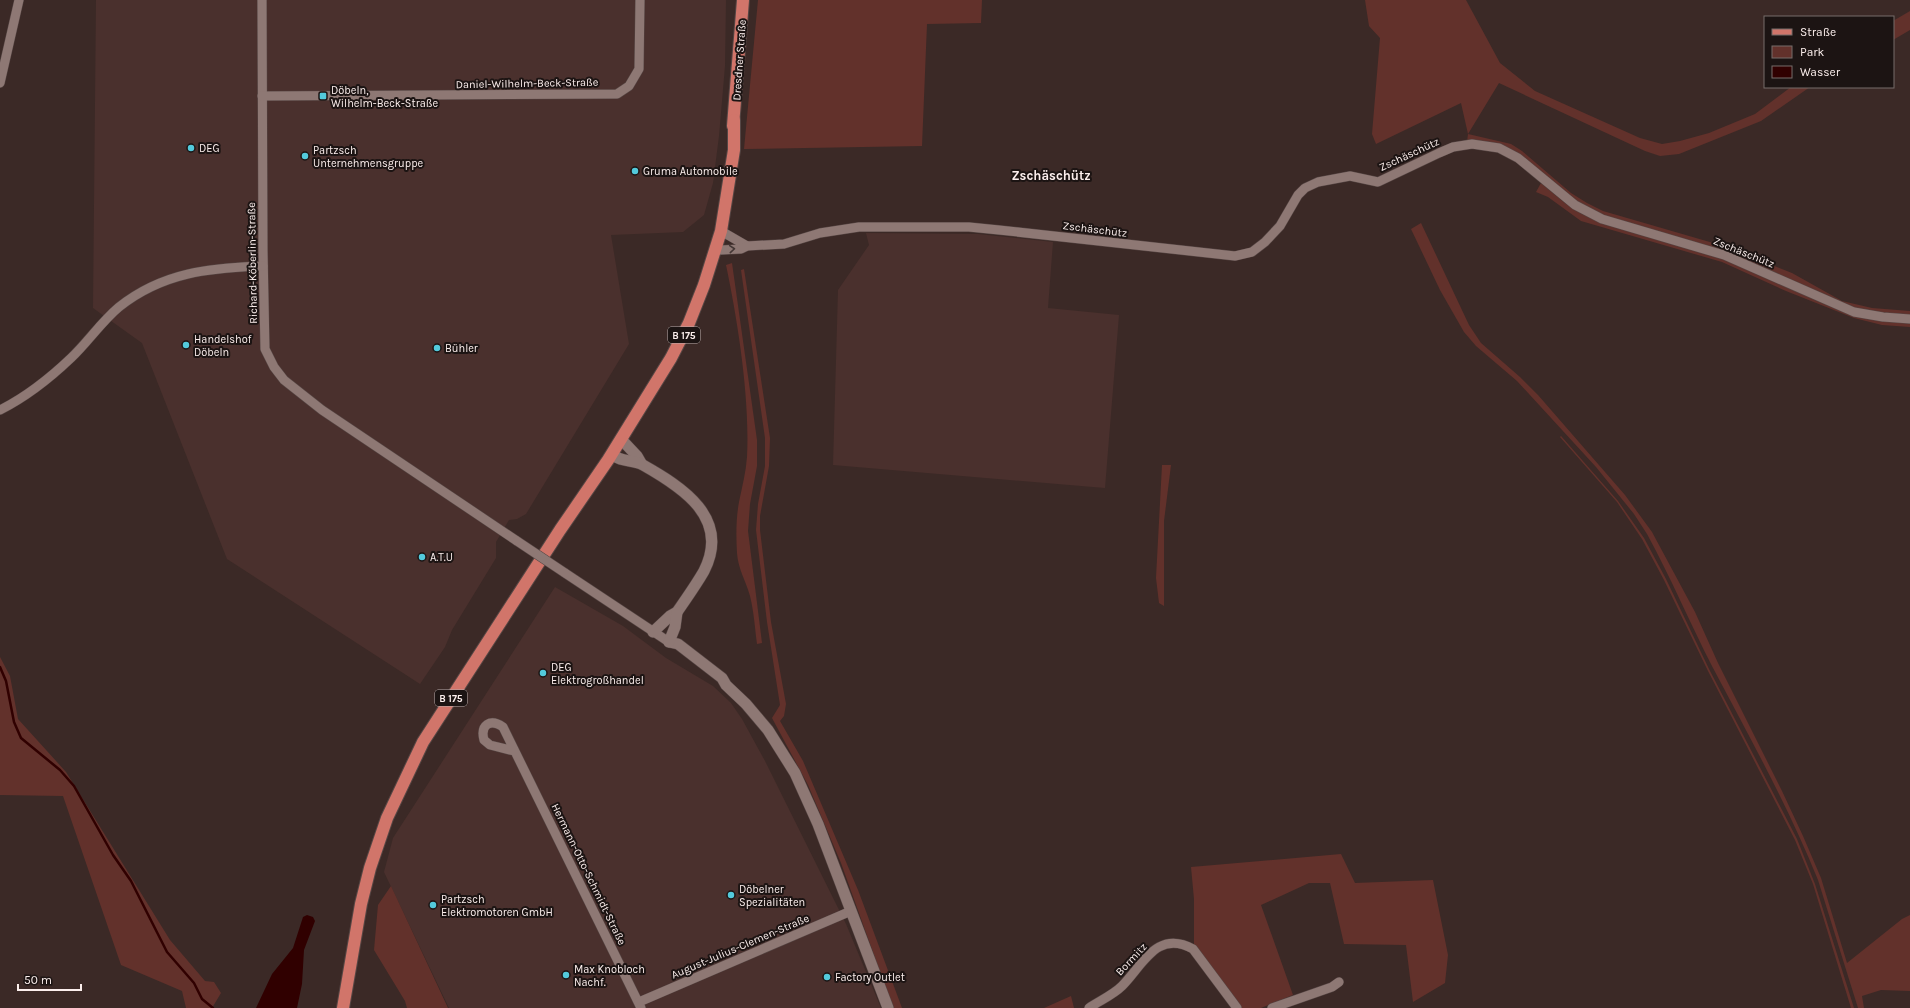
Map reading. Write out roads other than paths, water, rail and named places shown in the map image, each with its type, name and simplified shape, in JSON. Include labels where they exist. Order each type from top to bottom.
[{"type":"main road","name":"Dresdner Straße","points":[[716,249],[728,195],[734,146],[734,120],[743,0]]},
{"type":"main road","name":"B 175","points":[[343,1008],[361,904],[370,868],[387,818],[423,742],[560,530],[598,465],[612,454],[657,382],[689,323],[702,291],[716,249]]},
{"type":"street","points":[[0,83],[20,0]]},
{"type":"street","name":"Richard-Köberlin-Straße","points":[[262,0],[263,266],[265,349],[274,367],[284,380],[322,410],[669,642]]},
{"type":"street","name":"Daniel-Wilhelm-Beck-Straße","points":[[262,96],[617,94],[629,86],[639,69],[640,0]]},
{"type":"street","name":"Zschäschütz","points":[[716,249],[741,249],[747,246],[784,244],[820,233],[859,227],[969,227],[1236,256],[1252,252],[1265,242],[1280,226],[1298,195],[1305,188],[1318,182],[1350,176],[1378,182],[1408,166],[1446,150],[1472,144],[1499,148],[1518,158],[1575,205],[1602,219],[1724,255],[1854,312],[1883,317],[1910,319]]},
{"type":"street","points":[[720,231],[743,242],[747,246]]},
{"type":"street","points":[[0,410],[14,403],[44,382],[72,357],[100,325],[120,306],[150,287],[195,271],[212,268],[263,266]]},
{"type":"street","points":[[621,439],[637,456],[641,463],[684,491],[696,502],[708,522],[711,540],[709,558],[704,570],[677,612],[675,627],[669,642],[675,652],[726,685],[746,704],[768,730],[792,768],[818,824],[888,1008]]},
{"type":"street","points":[[612,454],[615,457],[628,462],[641,463]]},
{"type":"street","points":[[653,632],[670,616],[677,612]]},
{"type":"street","name":"Hermann-Otto-Schmidt-Straße","points":[[514,751],[640,1005]]},
{"type":"street","name":"August-Julius-Clemen-Straße","points":[[640,1005],[851,911]]},
{"type":"street","name":"Bormitz","points":[[1089,1008],[1120,988],[1152,952],[1160,946],[1176,943],[1184,944],[1193,949],[1237,1008]]},
{"type":"street","points":[[1272,1008],[1332,987],[1339,982]]},
{"type":"water","points":[[307,915],[313,917],[315,921],[304,950],[302,984],[297,1008],[256,1008],[272,974],[293,948],[303,917]]},
{"type":"waterway","points":[[0,667],[6,681],[14,722],[21,738],[60,770],[74,786],[113,855],[131,881],[167,952],[194,983],[202,999],[213,1008]]},
{"type":"place","name":"Döbeln, Wilhelm-Beck-Straße","points":[[323,96]]},
{"type":"place","name":"DEG","points":[[191,148]]},
{"type":"place","name":"Partzsch Unternehmensgruppe","points":[[305,156]]},
{"type":"place","name":"Gruma Automobile","points":[[635,171]]},
{"type":"place","name":"Handelshof Döbeln","points":[[186,345]]},
{"type":"place","name":"Bühler","points":[[437,348]]},
{"type":"place","name":"A.T.U","points":[[422,557]]},
{"type":"place","name":"DEG Elektrogroßhandel","points":[[543,673]]},
{"type":"place","name":"Döbelner Spezialitäten","points":[[731,895]]},
{"type":"place","name":"Partzsch Elektromotoren GmbH","points":[[433,905]]},
{"type":"place","name":"Max Knobloch Nachf.","points":[[566,975]]},
{"type":"place","name":"Factory Outlet","points":[[827,977]]},
{"type":"district","name":"Zschäschütz","points":[[1051,175]]}]
